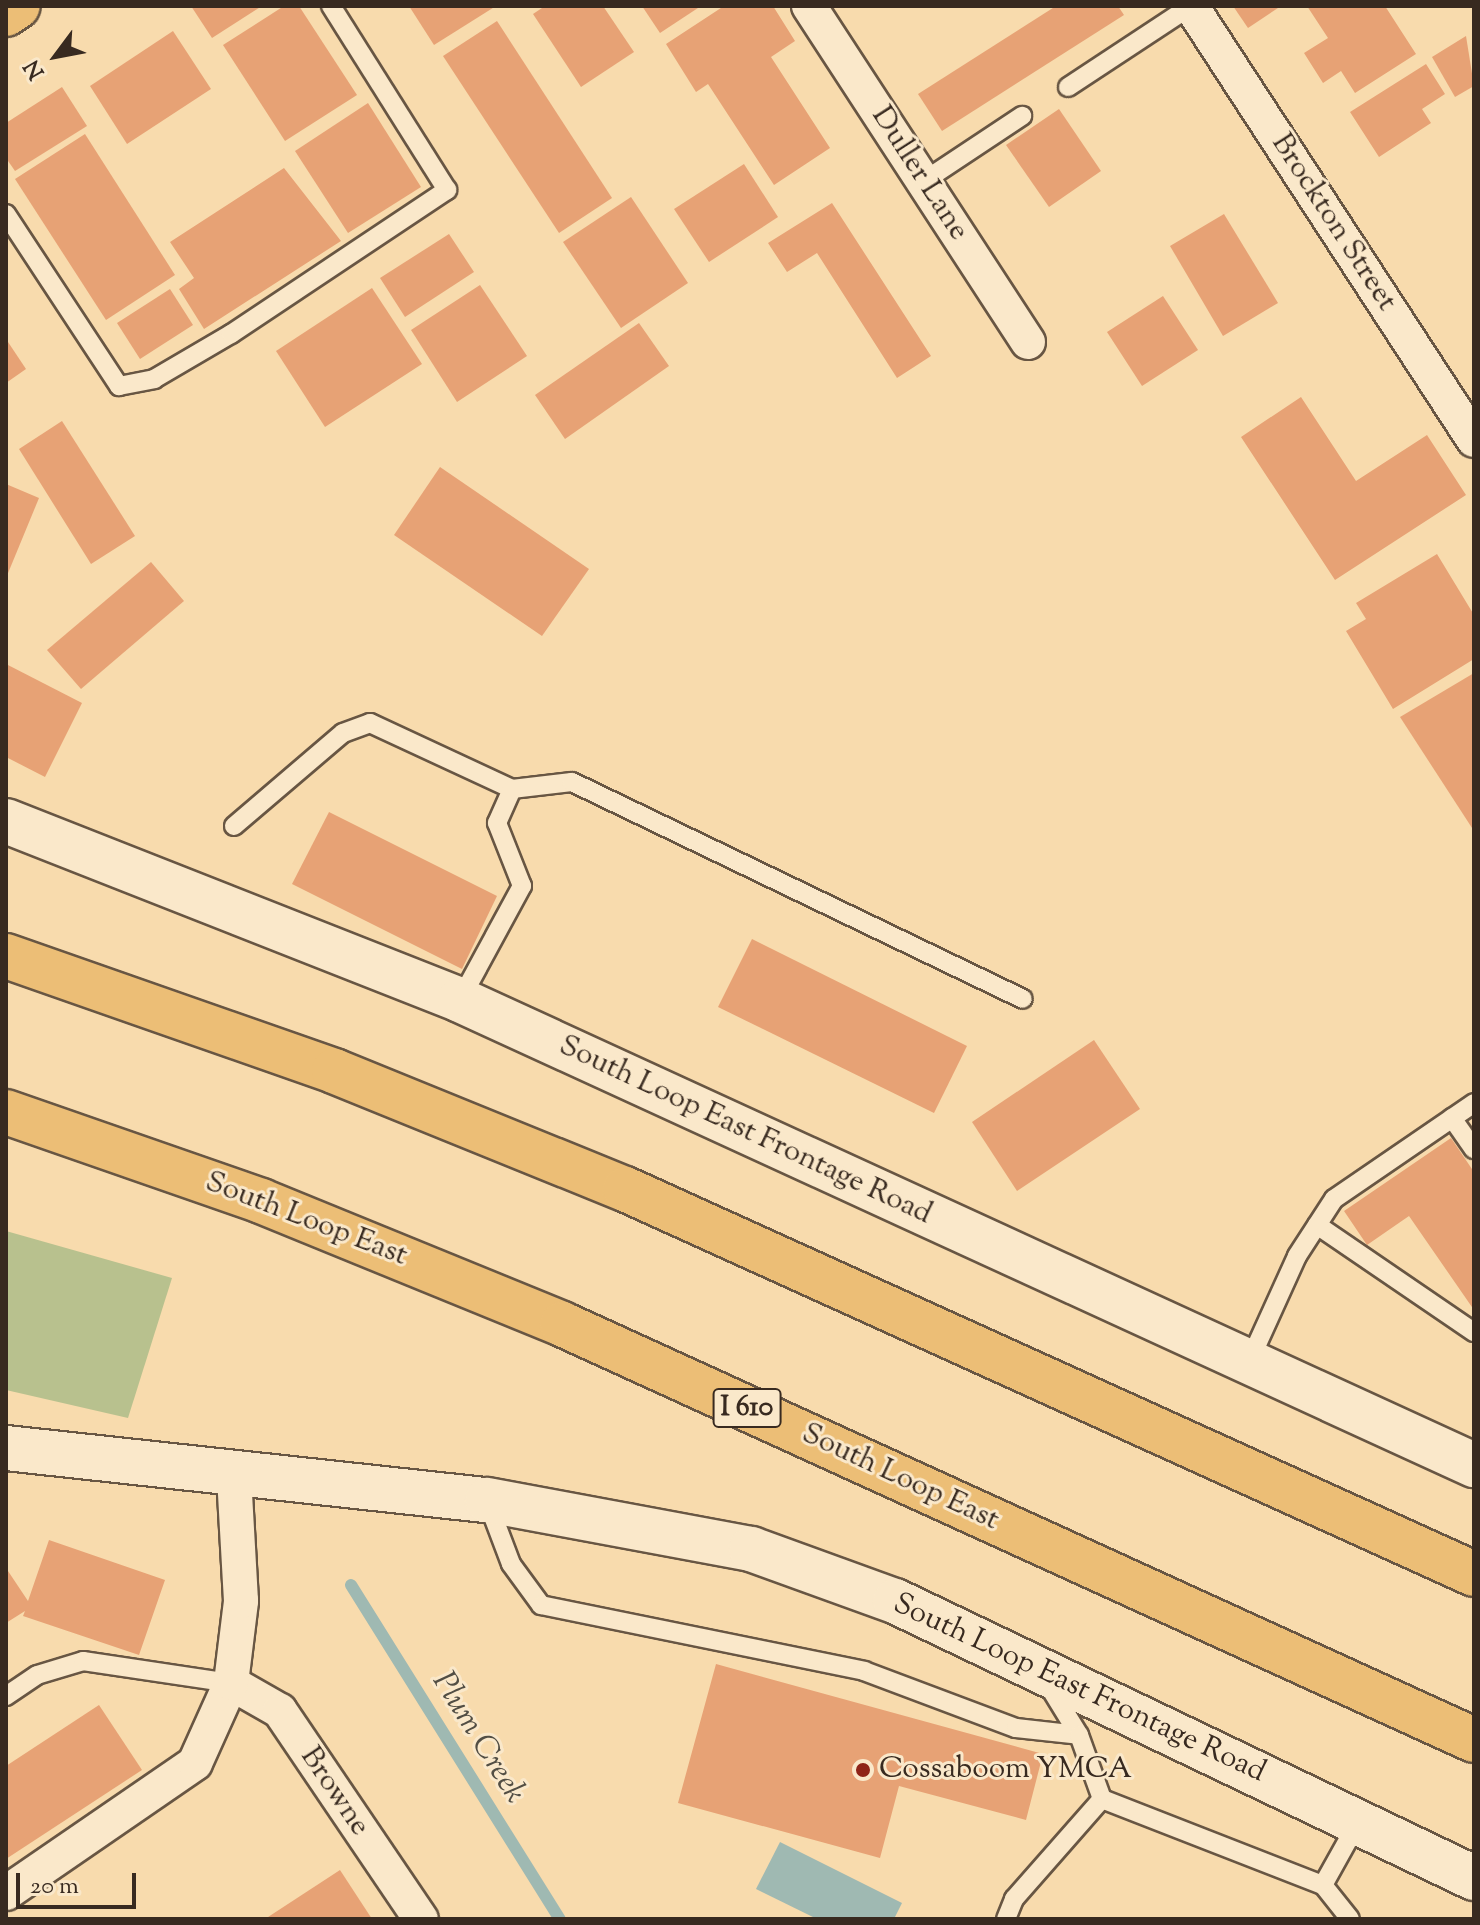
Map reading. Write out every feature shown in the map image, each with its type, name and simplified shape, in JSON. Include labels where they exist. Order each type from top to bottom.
[{"type":"main road","points":[[6,14],[18,6]]},
{"type":"main road","name":"South Loop East Frontage Road","points":[[6,821],[460,1000],[1474,1465]]},
{"type":"main road","points":[[6,956],[334,1071],[625,1189],[1474,1574]]},
{"type":"main road","name":"South Loop East","points":[[6,1112],[261,1201],[548,1318],[1474,1740]]},
{"type":"main road","name":"South Loop East Frontage Road","points":[[6,1448],[487,1500],[751,1549],[895,1601],[1474,1878]]},
{"type":"street","name":"Duller Lane","points":[[809,6],[1028,342]]},
{"type":"street","name":"Brockton Street","points":[[1191,6],[1474,440]]},
{"type":"street","points":[[6,1893],[195,1763],[231,1683],[241,1601],[234,1475]]},
{"type":"street","name":"Browne","points":[[231,1683],[280,1711],[421,1919]]},
{"type":"lane","points":[[6,214],[119,386],[154,379],[231,334],[447,190],[331,6]]},
{"type":"lane","points":[[1068,87],[1191,6]]},
{"type":"lane","points":[[924,181],[1022,116]]},
{"type":"lane","points":[[234,826],[343,733],[370,723],[512,789],[572,782],[1023,999]]},
{"type":"lane","points":[[460,1000],[522,886],[497,823],[512,789]]},
{"type":"lane","points":[[1249,1362],[1317,1225],[1334,1199],[1474,1103]]},
{"type":"lane","points":[[1452,1118],[1474,1149]]},
{"type":"lane","points":[[1317,1225],[1474,1332]]},
{"type":"lane","points":[[487,1500],[511,1564],[541,1605],[864,1671],[1016,1728],[1079,1735]]},
{"type":"lane","points":[[6,1696],[37,1675],[83,1661],[231,1683]]},
{"type":"lane","points":[[1038,1667],[1079,1735],[1102,1799],[1323,1885],[1350,1919]]},
{"type":"lane","points":[[1006,1919],[1014,1899],[1102,1799]]},
{"type":"lane","points":[[1323,1885],[1358,1822]]},
{"type":"green space","points":[[6,1231],[172,1278],[128,1418],[6,1390]]},
{"type":"water","points":[[780,1842],[902,1903],[894,1919],[817,1919],[756,1889]]},
{"type":"building","points":[[191,6],[262,6],[212,38]]},
{"type":"building","points":[[284,6],[299,6],[357,95],[285,141],[223,45]]},
{"type":"building","points":[[409,6],[496,6],[434,45]]},
{"type":"building","points":[[545,6],[603,6],[634,52],[581,87],[533,14]]},
{"type":"building","points":[[642,6],[701,6],[660,33]]},
{"type":"building","points":[[724,6],[773,6],[795,41],[771,57],[830,148],[774,185],[708,84],[696,92],[666,44]]},
{"type":"building","points":[[1056,6],[1118,6],[1124,15],[942,131],[918,94]]},
{"type":"building","points":[[1233,6],[1281,6],[1248,28]]},
{"type":"building","points":[[1307,6],[1385,6],[1416,54],[1355,93],[1341,71],[1323,83],[1304,53],[1328,38]]},
{"type":"building","points":[[497,21],[612,198],[559,233],[443,56]]},
{"type":"building","points":[[173,31],[211,89],[127,144],[90,86]]},
{"type":"building","points":[[1466,36],[1474,86],[1455,97],[1432,57]]},
{"type":"building","points":[[1426,64],[1445,94],[1422,109],[1431,123],[1379,157],[1350,112]]},
{"type":"building","points":[[62,87],[87,126],[15,171],[6,158],[6,123]]},
{"type":"building","points":[[368,103],[421,187],[348,233],[295,151]]},
{"type":"building","points":[[1059,109],[1101,171],[1049,207],[1006,145]]},
{"type":"building","points":[[85,134],[175,275],[106,320],[15,179]]},
{"type":"building","points":[[744,164],[778,217],[709,262],[674,209]]},
{"type":"building","points":[[284,168],[341,241],[204,329],[179,289],[194,278],[170,242]]},
{"type":"building","points":[[631,197],[688,283],[621,328],[563,242]]},
{"type":"building","points":[[832,203],[931,356],[897,378],[817,253],[787,272],[768,243]]},
{"type":"building","points":[[1224,214],[1278,303],[1223,336],[1170,246]]},
{"type":"building","points":[[449,234],[474,272],[405,317],[380,278]]},
{"type":"building","points":[[480,285],[527,356],[457,402],[411,330]]},
{"type":"building","points":[[372,288],[422,364],[325,427],[276,351]]},
{"type":"building","points":[[170,289],[193,325],[140,359],[117,323]]},
{"type":"building","points":[[1163,296],[1198,350],[1142,386],[1107,332]]},
{"type":"building","points":[[639,323],[669,366],[565,439],[535,395]]},
{"type":"building","points":[[6,339],[26,369],[6,383]]},
{"type":"building","points":[[1301,397],[1356,481],[1427,435],[1466,495],[1335,580],[1241,437]]},
{"type":"building","points":[[62,421],[135,536],[91,564],[19,449]]},
{"type":"building","points":[[440,467],[589,569],[542,636],[394,535]]},
{"type":"building","points":[[6,484],[39,498],[6,578]]},
{"type":"building","points":[[1437,554],[1474,615],[1474,659],[1393,709],[1346,631],[1366,619],[1356,603]]},
{"type":"building","points":[[151,562],[184,601],[81,689],[47,650]]},
{"type":"building","points":[[6,664],[82,703],[45,777],[6,757]]},
{"type":"building","points":[[1474,673],[1474,831],[1400,717]]},
{"type":"building","points":[[329,812],[497,896],[462,969],[292,884]]},
{"type":"building","points":[[752,939],[967,1046],[934,1113],[718,1007]]},
{"type":"building","points":[[1094,1040],[1140,1109],[1017,1191],[972,1122]]},
{"type":"building","points":[[1451,1138],[1474,1172],[1474,1310],[1409,1216],[1367,1245],[1344,1211]]},
{"type":"building","points":[[49,1540],[165,1580],[139,1655],[23,1616],[25,1611],[6,1623],[6,1568],[28,1601]]},
{"type":"building","name":"Cossaboom YMCA","points":[[716,1664],[1043,1754],[1026,1820],[899,1786],[880,1858],[678,1803]]},
{"type":"building","points":[[99,1705],[142,1770],[6,1859],[6,1766]]},
{"type":"building","points":[[340,1870],[372,1919],[265,1919]]},
{"type":"waterway","name":"Plum Creek","points":[[351,1585],[560,1919]]},
{"type":"place","name":"Cossaboom YMCA","points":[[863,1770]]}]
